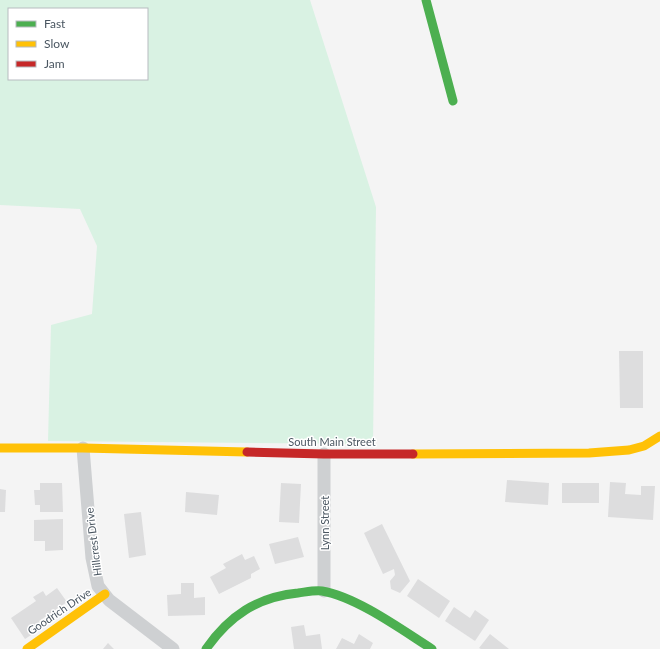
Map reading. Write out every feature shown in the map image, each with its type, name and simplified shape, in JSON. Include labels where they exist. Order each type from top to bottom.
[{"type":"street","points":[[426,0],[453,101]]},
{"type":"street","name":"South Main Street","points":[[0,448],[83,448],[324,454],[589,453],[629,450],[644,446],[660,436]]},
{"type":"street","name":"Hillcrest Drive","points":[[83,448],[92,558],[98,586],[109,600],[173,649]]},
{"type":"street","name":"Lynn Street","points":[[324,454],[324,591]]},
{"type":"street","points":[[206,649],[215,634],[246,608],[264,600],[291,593],[324,591],[380,614],[432,649]]},
{"type":"street","name":"Goodrich Drive","points":[[27,649],[105,594]]},
{"type":"green space","points":[[0,0],[310,0],[376,207],[373,444],[48,441],[51,325],[92,314],[97,246],[80,209],[0,205]]},
{"type":"building","points":[[619,351],[643,351],[643,408],[620,408]]},
{"type":"building","points":[[507,480],[549,483],[548,505],[505,502]]},
{"type":"building","points":[[610,482],[626,483],[625,494],[641,495],[641,486],[655,486],[653,520],[608,517]]},
{"type":"building","points":[[40,483],[62,483],[63,512],[40,512],[40,505],[35,505],[34,490],[40,490]]},
{"type":"building","points":[[281,483],[301,484],[299,523],[279,522]]},
{"type":"building","points":[[562,483],[599,483],[599,503],[562,503]]},
{"type":"building","points":[[0,489],[6,490],[5,512],[0,512]]},
{"type":"building","points":[[186,492],[219,495],[217,515],[185,512]]},
{"type":"building","points":[[141,512],[146,555],[129,558],[124,514]]},
{"type":"building","points":[[63,519],[63,550],[45,551],[45,541],[34,541],[34,520]]},
{"type":"building","points":[[382,524],[410,581],[400,593],[391,589],[390,581],[395,575],[394,569],[383,574],[364,533]]},
{"type":"building","points":[[298,537],[304,557],[275,564],[269,544]]},
{"type":"building","points":[[242,554],[245,560],[254,556],[260,569],[251,574],[251,578],[219,594],[210,577],[226,568],[223,564]]},
{"type":"building","points":[[418,579],[450,601],[439,618],[407,596]]},
{"type":"building","points":[[181,583],[194,583],[194,598],[205,597],[205,615],[168,616],[167,595],[181,594]]},
{"type":"building","points":[[57,588],[67,602],[39,621],[43,627],[25,639],[11,618],[36,601],[33,597],[43,591],[46,596]]},
{"type":"building","points":[[454,607],[470,618],[475,610],[489,620],[475,641],[445,621]]},
{"type":"building","points":[[304,625],[306,636],[320,634],[322,649],[294,649],[291,627]]},
{"type":"building","points":[[359,634],[373,643],[370,649],[336,649],[342,638],[354,644]]},
{"type":"building","points":[[490,634],[509,649],[479,648]]},
{"type":"building","points":[[108,643],[114,649],[103,649]]},
{"type":"traffic: fast","points":[[426,0],[453,101]]},
{"type":"traffic: fast","points":[[206,649],[224,627],[245,610],[283,595],[316,591],[336,594],[350,600],[379,615],[432,649]]},
{"type":"traffic: slow","points":[[413,454],[589,453],[629,450],[644,446],[660,436]]},
{"type":"traffic: slow","points":[[0,448],[83,448],[247,452]]},
{"type":"traffic: slow","points":[[27,649],[105,594]]},
{"type":"traffic: jam","points":[[247,452],[413,454]]}]
